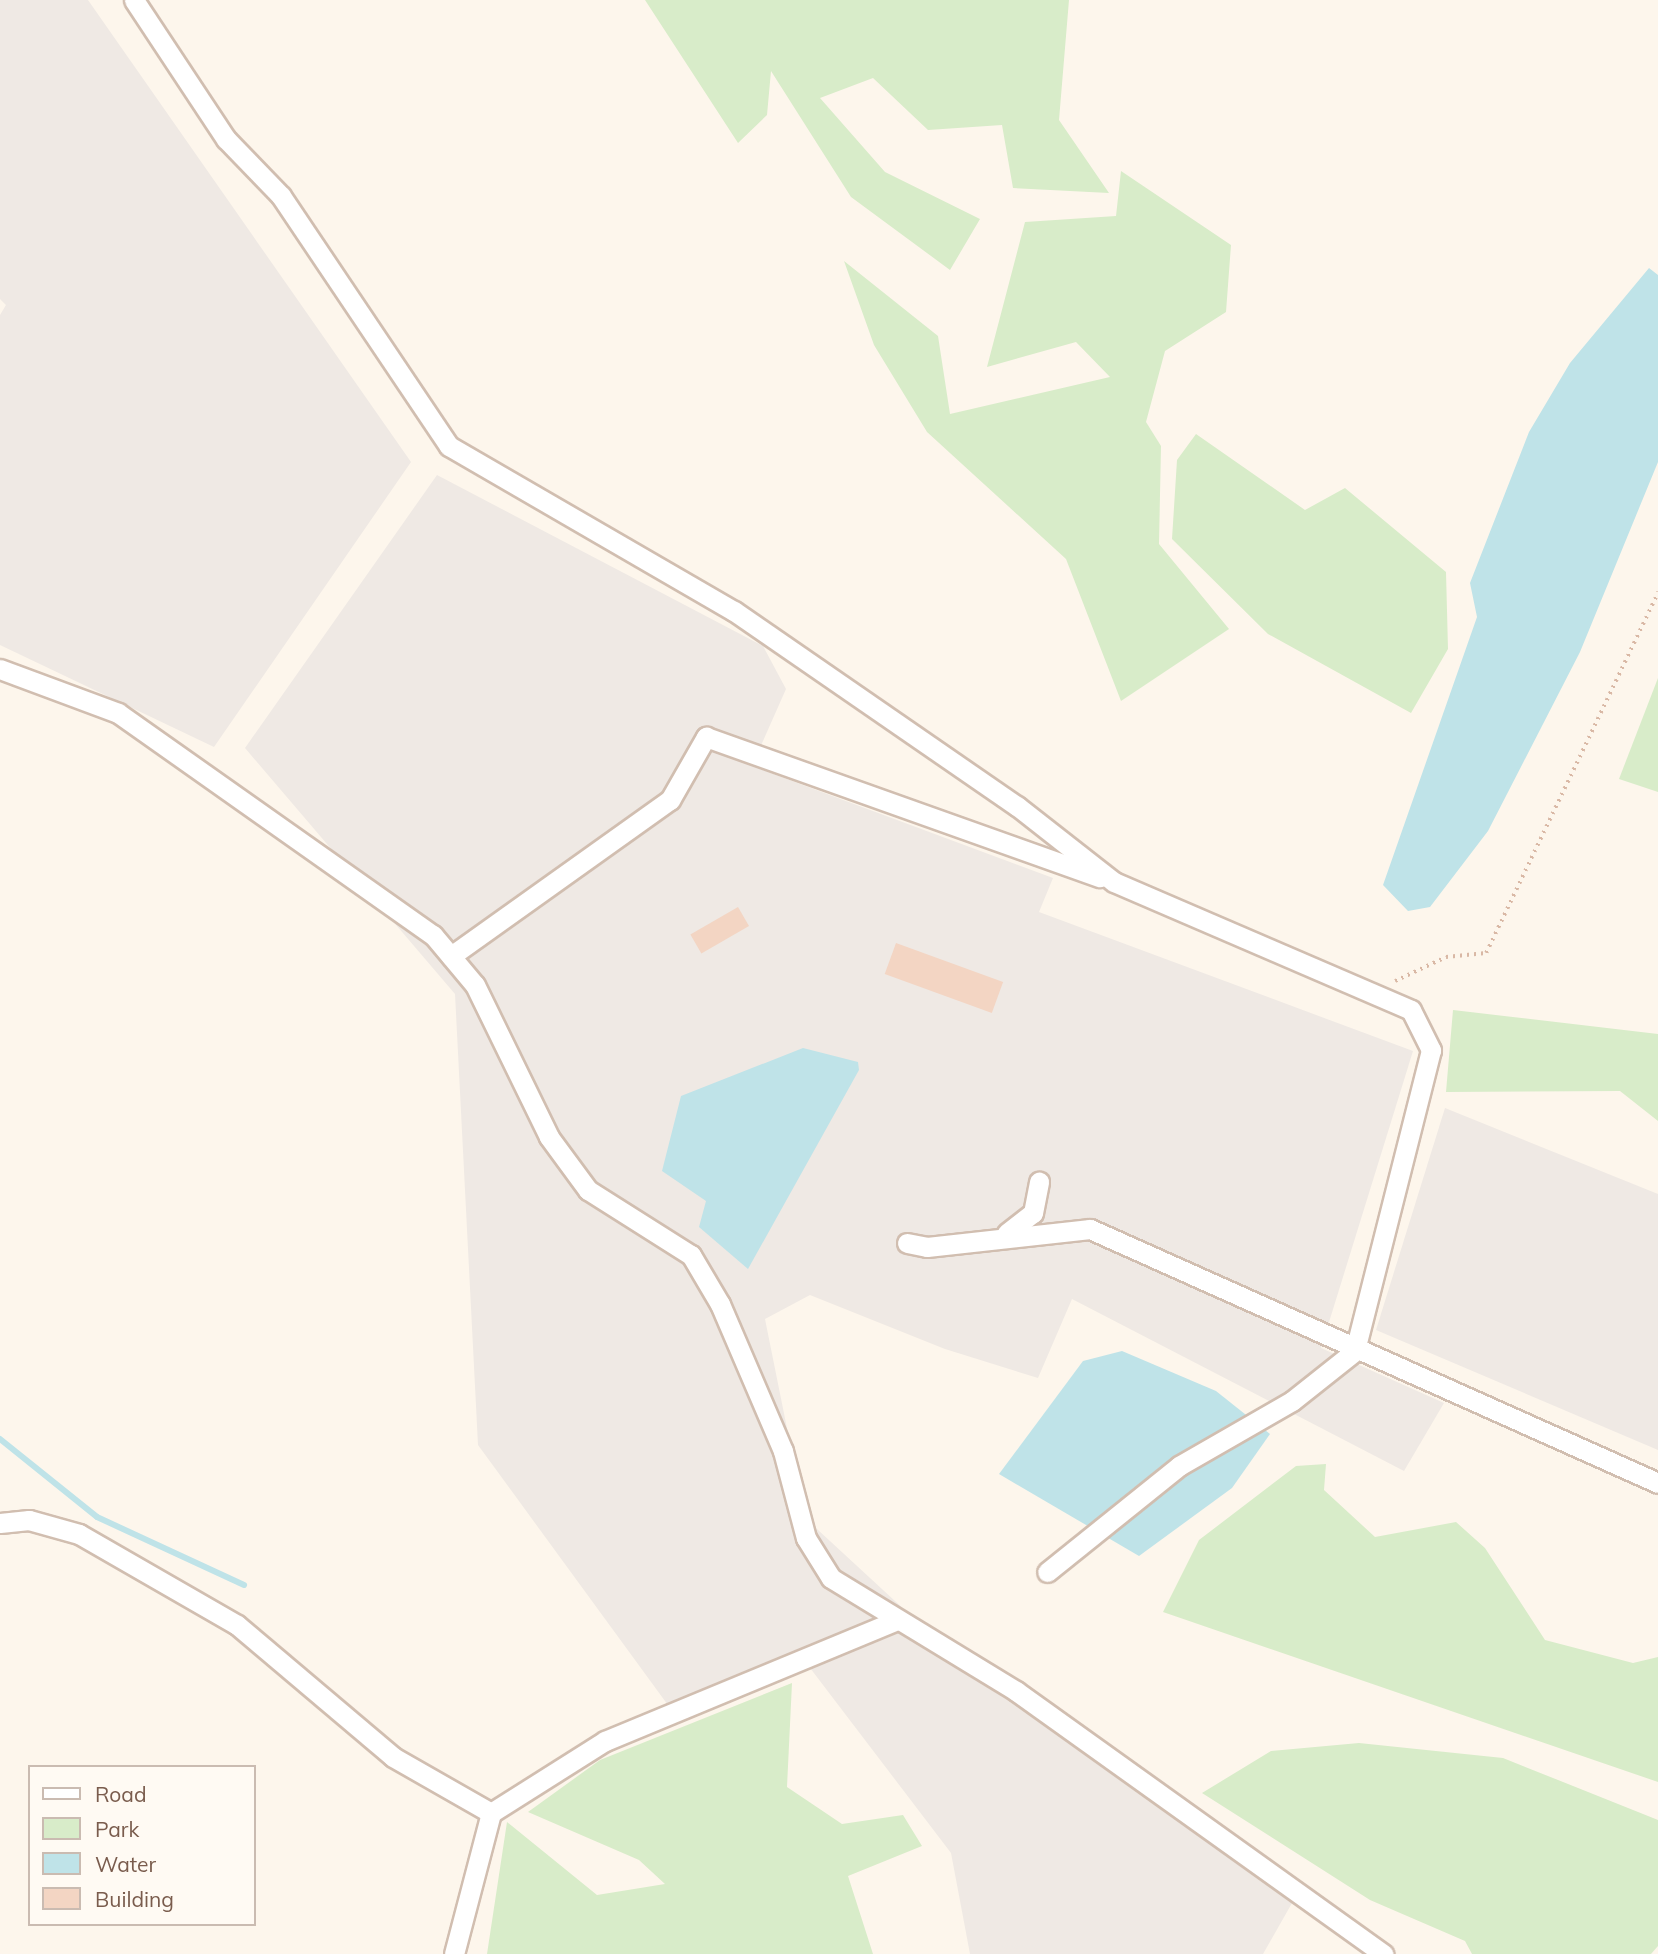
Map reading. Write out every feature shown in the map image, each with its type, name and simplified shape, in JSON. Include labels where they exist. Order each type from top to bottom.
[{"type":"street","points":[[134,0],[226,139],[281,196],[449,446],[733,611],[1017,806],[1114,882]]},
{"type":"street","points":[[0,669],[118,713],[433,935],[475,985],[549,1137],[588,1190],[691,1255],[720,1304],[783,1451],[806,1538],[831,1578],[895,1621],[1016,1691],[1384,1954]]},
{"type":"street","points":[[451,956],[670,800],[706,737],[1114,882],[1368,995],[1411,1010],[1431,1050],[1355,1350],[1292,1401],[1179,1466],[1047,1572]]},
{"type":"street","points":[[1004,1235],[1026,1224],[1039,1182]]},
{"type":"street","points":[[907,1243],[927,1247],[1004,1235],[1090,1229],[1355,1350],[1658,1483]]},
{"type":"street","points":[[0,1523],[29,1520],[79,1534],[237,1625],[393,1757],[491,1813]]},
{"type":"street","points":[[454,1954],[491,1813],[605,1741],[895,1621]]},
{"type":"path","points":[[1368,995],[1446,957],[1486,953],[1658,592]]},
{"type":"shaded area","points":[[0,0],[88,0],[411,462],[214,747],[0,645],[0,315],[6,305],[0,299]]},
{"type":"shaded area","points":[[437,475],[763,646],[786,689],[752,766],[1053,878],[1039,912],[1413,1051],[1321,1348],[1444,1403],[1404,1471],[1072,1299],[1038,1378],[945,1349],[810,1295],[765,1319],[805,1518],[908,1613],[1300,1889],[1263,1954],[970,1954],[951,1853],[804,1660],[673,1712],[478,1445],[455,994],[245,748]]},
{"type":"shaded area","points":[[1445,1108],[1658,1194],[1658,1450],[1376,1330]]},
{"type":"green space","points":[[645,0],[1069,0],[1059,120],[1109,193],[1013,188],[1002,125],[928,130],[873,78],[820,98],[885,172],[980,219],[950,270],[851,197],[771,71],[767,115],[738,143]]},
{"type":"green space","points":[[1121,171],[1231,245],[1226,312],[1165,351],[1146,422],[1161,446],[1159,544],[1229,629],[1121,701],[1066,559],[927,432],[874,345],[844,261],[938,336],[950,414],[1110,377],[1076,342],[987,367],[1025,222],[1116,216]]},
{"type":"green space","points":[[1196,434],[1305,510],[1345,488],[1446,572],[1448,649],[1411,713],[1268,634],[1172,539],[1177,460]]},
{"type":"green space","points":[[1658,678],[1658,792],[1619,779]]},
{"type":"green space","points":[[1453,1010],[1658,1034],[1658,1121],[1620,1091],[1446,1092]]},
{"type":"green space","points":[[1326,1464],[1324,1490],[1375,1537],[1456,1522],[1485,1548],[1545,1640],[1633,1663],[1658,1657],[1658,1782],[1163,1612],[1199,1540],[1296,1466]]},
{"type":"green space","points":[[792,1683],[787,1787],[842,1824],[903,1815],[922,1846],[848,1876],[873,1954],[487,1954],[507,1822],[597,1895],[665,1884],[639,1860],[528,1812],[600,1760]]},
{"type":"green space","points":[[1359,1743],[1503,1758],[1658,1820],[1658,1946],[1651,1954],[1472,1954],[1465,1941],[1370,1900],[1202,1793],[1271,1751]]},
{"type":"water","points":[[1649,268],[1658,275],[1658,462],[1580,652],[1488,831],[1430,907],[1408,911],[1383,885],[1477,617],[1470,583],[1529,432],[1570,363]]},
{"type":"water","points":[[803,1048],[858,1062],[859,1070],[748,1269],[699,1227],[706,1201],[662,1171],[681,1096]]},
{"type":"water","points":[[1122,1351],[1216,1391],[1270,1434],[1232,1488],[1139,1556],[999,1474],[1083,1361]]},
{"type":"building","points":[[738,907],[749,926],[701,954],[690,934]]},
{"type":"building","points":[[896,943],[1003,982],[992,1013],[885,974]]},
{"type":"waterway","points":[[0,1439],[97,1517],[244,1585]]}]
